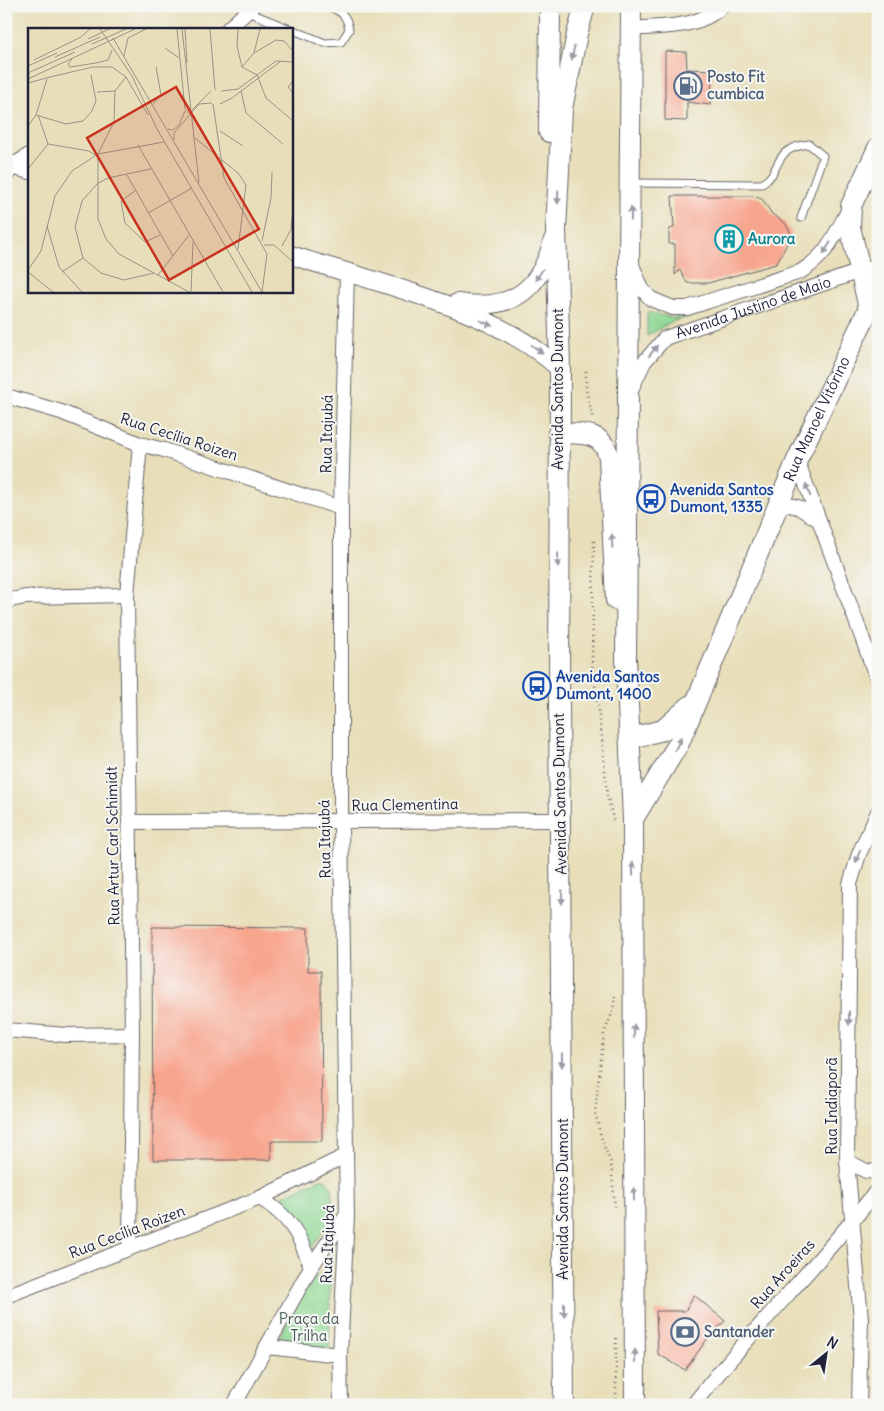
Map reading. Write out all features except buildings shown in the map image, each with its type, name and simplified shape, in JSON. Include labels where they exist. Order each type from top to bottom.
[{"type":"main road","points":[[550,6],[549,133],[559,164]]},
{"type":"main road","name":"Avenida Santos Dumont","points":[[564,1405],[558,433],[560,369],[556,230],[562,110],[585,6]]},
{"type":"main road","points":[[631,6],[630,393],[626,659],[631,738],[624,821],[635,1405]]},
{"type":"main road","points":[[870,308],[869,267],[850,227],[851,206],[878,148]]},
{"type":"main road","name":"Rua Manoel Vitórino","points":[[624,821],[679,743],[797,460],[878,289]]},
{"type":"main road","points":[[558,433],[600,439],[608,457],[614,582],[626,659]]},
{"type":"main road","name":"Rua Manoel Vitórino","points":[[631,738],[663,730],[676,721],[698,698]]},
{"type":"street","points":[[631,29],[697,22],[716,12],[722,6]]},
{"type":"street","points":[[229,28],[251,9]]},
{"type":"street","points":[[14,168],[28,156]]},
{"type":"street","points":[[630,263],[642,289],[651,299],[667,306],[687,308],[800,272],[815,264],[825,254],[851,206]]},
{"type":"street","points":[[292,255],[429,298],[481,307],[499,304],[515,297],[533,284],[548,261],[556,230]]},
{"type":"street","name":"Avenida Justino de Maio","points":[[630,393],[644,362],[665,338],[869,267]]},
{"type":"street","name":"Rua Itajubá","points":[[341,1405],[340,1355],[347,1216],[341,822],[341,508],[347,274]]},
{"type":"street","points":[[429,298],[527,342],[560,369]]},
{"type":"street","name":"Rua Cecília Roizen","points":[[6,396],[61,412],[140,444],[164,450],[341,508]]},
{"type":"street","name":"Rua Artur Carl Schimidt","points":[[130,1248],[132,1034],[127,595],[140,444]]},
{"type":"street","points":[[797,460],[878,681]]},
{"type":"street","points":[[779,503],[798,507],[819,520]]},
{"type":"street","points":[[6,601],[25,597],[127,595]]},
{"type":"street","name":"Rua Indiaporã","points":[[859,1405],[861,1319],[848,1161],[850,884],[858,854],[878,812]]},
{"type":"street","name":"Rua Clementina","points":[[129,822],[561,820]]},
{"type":"street","points":[[6,1030],[66,1035],[132,1034]]},
{"type":"street","name":"Rua Cecília Roizen","points":[[6,1296],[260,1198],[345,1156]]},
{"type":"street","points":[[848,1161],[866,1171],[878,1172]]},
{"type":"street","name":"Rua Aroeiras","points":[[693,1405],[727,1361],[854,1220],[878,1189]]},
{"type":"street","points":[[260,1198],[277,1209],[292,1224],[303,1244],[311,1267]]},
{"type":"street","points":[[234,1405],[311,1267],[347,1216]]},
{"type":"street","points":[[266,1346],[340,1355]]},
{"type":"lane","points":[[292,29],[325,43],[341,42],[350,30],[347,18],[338,10],[327,6]]},
{"type":"lane","points":[[251,9],[289,28]]},
{"type":"lane","points":[[631,183],[762,184],[767,181],[781,156],[793,146],[809,144],[823,156],[801,218]]},
{"type":"path","points":[[586,371],[586,389],[595,437]]},
{"type":"path","points":[[594,540],[592,665],[602,737],[607,794],[624,821]]},
{"type":"path","points":[[615,991],[613,1011],[604,1033],[595,1112],[602,1141],[611,1164],[617,1216]]},
{"type":"path","points":[[616,1332],[616,1405]]},
{"type":"green space","points":[[712,311],[671,322],[647,336],[647,312],[674,318]]},
{"type":"green space","points":[[320,1179],[325,1179],[332,1188],[332,1219],[312,1247],[299,1224],[276,1199]]},
{"type":"green space","name":"Praça da Trilha","points":[[325,1271],[331,1277],[329,1350],[275,1344],[303,1293]]},
{"type":"place","name":"Posto Fit cumbica","points":[[688,86]]},
{"type":"place","name":"Aurora","points":[[729,239]]},
{"type":"place","name":"Avenida Santos Dumont, 1335","points":[[651,499]]},
{"type":"place","name":"Avenida Santos Dumont, 1400","points":[[537,686]]},
{"type":"place","name":"Santander","points":[[685,1332]]}]
